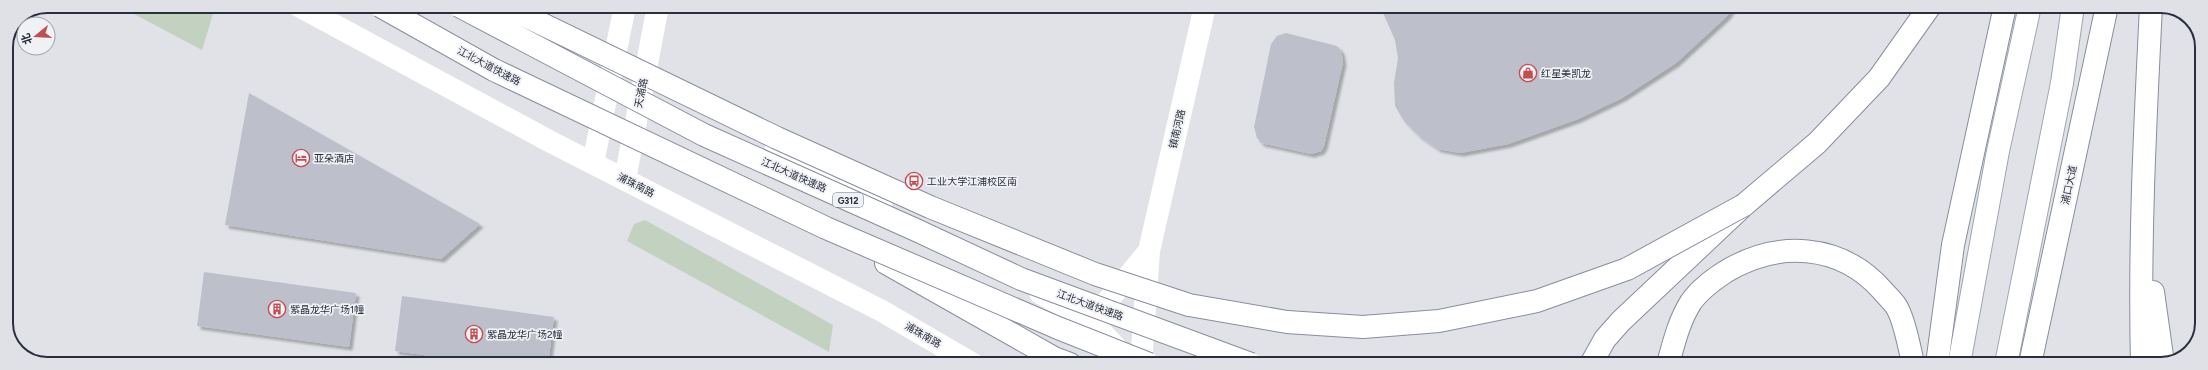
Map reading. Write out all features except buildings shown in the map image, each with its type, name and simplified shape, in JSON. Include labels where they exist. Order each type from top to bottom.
[{"type":"main road","name":"浦珠南路","points":[[312,13],[593,163],[882,311],[961,357]]},
{"type":"main road","name":"江北大道快速路","points":[[392,13],[494,70],[826,228],[1058,328],[1131,357]]},
{"type":"main road","name":"江北大道快速路","points":[[472,13],[704,135],[1021,279],[1232,357]]},
{"type":"main road","points":[[519,13],[777,138],[930,207],[1095,274],[1189,305],[1287,322],[1363,327],[1416,323],[1438,321],[1537,301],[1627,269],[1744,205]]},
{"type":"main road","points":[[534,13],[1091,321],[1125,357]]},
{"type":"main road","points":[[593,163],[624,13]]},
{"type":"main road","name":"天浦路","points":[[625,179],[657,13]]},
{"type":"main road","name":"镇南河路","points":[[1141,357],[1149,251],[1203,13]]},
{"type":"main road","points":[[1595,357],[1605,339],[1621,321],[1744,205],[1817,143],[1879,78],[1925,13]]},
{"type":"main road","points":[[1939,357],[1953,245],[2003,13]]},
{"type":"main road","points":[[1960,357],[1998,151],[2028,13]]},
{"type":"main road","points":[[2007,357],[2062,83],[2072,13]]},
{"type":"main road","name":"浦口大道","points":[[2032,357],[2106,13]]},
{"type":"main road","points":[[2142,357],[2144,180],[2151,13]]},
{"type":"main road","points":[[2144,180],[2154,307],[2162,357]]},
{"type":"main road","points":[[826,228],[1052,357]]},
{"type":"main road","points":[[1670,357],[1677,328],[1692,301],[1708,283],[1736,266],[1757,256],[1788,250],[1819,252],[1845,262],[1868,275],[1896,306],[1911,357]]},
{"type":"main road","points":[[1091,321],[1149,251]]},
{"type":"green space","points":[[132,13],[211,13],[213,14],[202,50]]},
{"type":"green space","points":[[645,220],[833,325],[829,352],[627,241],[634,224]]},
{"type":"place","name":"红星美凯龙","points":[[1528,73]]},
{"type":"place","name":"亚朵酒店","points":[[301,158]]},
{"type":"place","name":"工业大学江浦校区南","points":[[914,181]]},
{"type":"place","name":"紫晶龙华广场1幢","points":[[277,309]]},
{"type":"place","name":"紫晶龙华广场2幢","points":[[474,334]]}]
